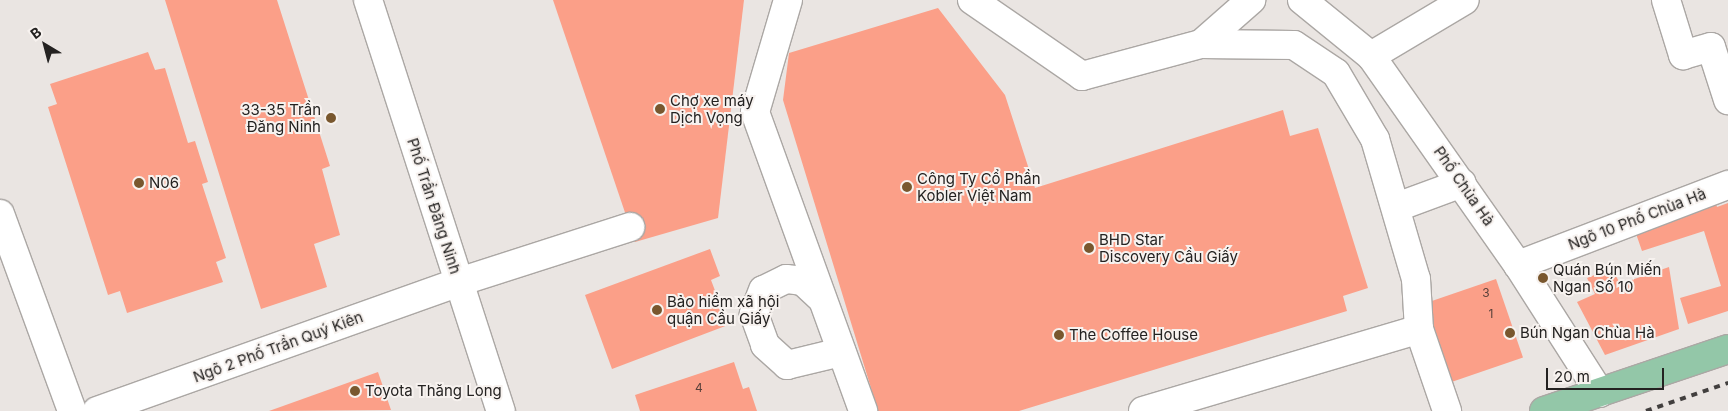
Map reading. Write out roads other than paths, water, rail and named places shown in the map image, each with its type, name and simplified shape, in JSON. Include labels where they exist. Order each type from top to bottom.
[{"type":"main road","points":[[1544,411],[1728,349]]},
{"type":"street","name":"Phố Trần Đăng Ninh","points":[[368,0],[501,411]]},
{"type":"street","points":[[788,0],[754,112],[863,411]]},
{"type":"street","points":[[972,0],[1082,76],[1201,44],[1294,45],[1336,73],[1368,121],[1397,207],[1416,279],[1419,329],[1447,411]]},
{"type":"street","points":[[1201,44],[1251,0]]},
{"type":"street","points":[[1371,56],[1465,0]]},
{"type":"street","points":[[1666,0],[1683,55],[1711,47],[1728,100]]},
{"type":"street","name":"Phố Chùa Hà","points":[[1314,4],[1371,56],[1518,265],[1600,393]]},
{"type":"street","points":[[1397,207],[1462,183]]},
{"type":"street","name":"Ngõ 10 Phố Chùa Hà","points":[[1518,265],[1728,185]]},
{"type":"street","points":[[0,214],[72,411]]},
{"type":"street","name":"Ngõ 2 Phố Trần Quý Kiên","points":[[97,411],[459,282],[630,227]]},
{"type":"street","points":[[822,299],[803,282],[786,279],[763,290],[754,314],[765,345],[787,365],[841,352]]},
{"type":"street","points":[[1143,411],[1419,329]]},
{"type":"railway","points":[[1646,411],[1728,383]]},
{"type":"place","name":"Chợ xe máy Dịch Vọng","points":[[660,109]]},
{"type":"place","name":"33-35 Trần Đăng Ninh","points":[[331,118]]},
{"type":"place","name":"N06","points":[[139,183]]},
{"type":"place","name":"Công Ty Cổ Phần Kobler Việt Nam","points":[[907,187]]},
{"type":"place","name":"BHD Star Discovery Cầu Giấy","points":[[1089,248]]},
{"type":"place","name":"Quán Bún Miến Ngan Số 10","points":[[1543,278]]},
{"type":"place","name":"Bảo hiểm xã hội quận Cầu Giấy","points":[[657,310]]},
{"type":"place","name":"Bún Ngan Chùa Hà","points":[[1510,333]]},
{"type":"place","name":"The Coffee House","points":[[1059,335]]},
{"type":"place","name":"Toyota Thăng Long","points":[[355,391]]}]
